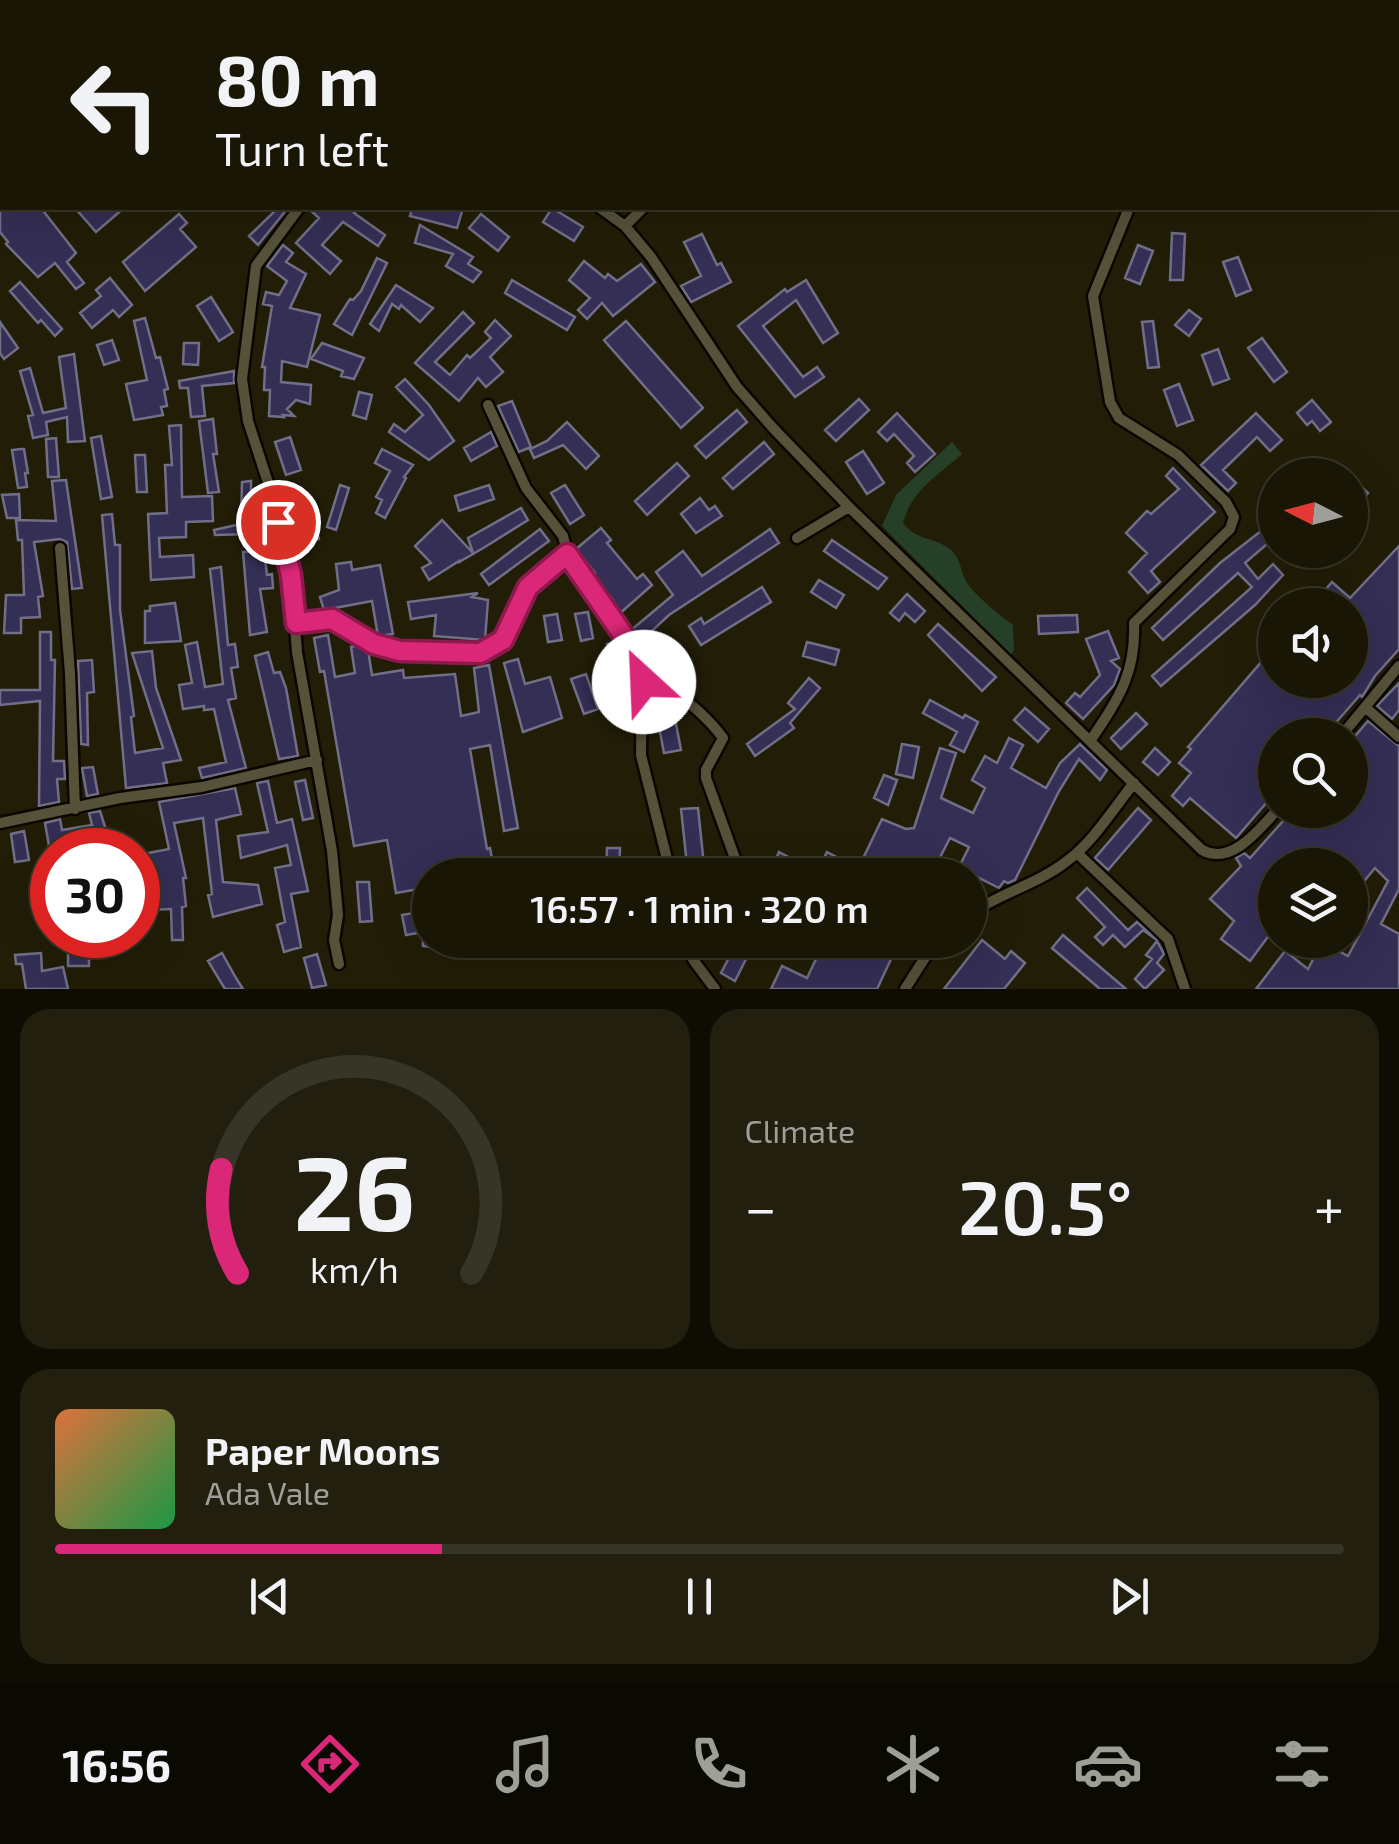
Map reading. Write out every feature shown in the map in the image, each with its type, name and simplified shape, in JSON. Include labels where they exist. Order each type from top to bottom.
[{"type":"street","points":[[297,210],[256,266],[242,368],[248,421],[291,575],[297,652],[332,851],[338,915],[334,940],[339,964]]},
{"type":"street","points":[[603,210],[625,226],[651,257],[737,387],[849,507],[1202,850],[1216,856],[1232,851],[1258,827]]},
{"type":"street","points":[[625,226],[640,210]]},
{"type":"street","points":[[1092,740],[1128,678],[1135,657],[1134,624],[1230,529],[1234,517],[1226,502],[1178,456],[1119,418],[1110,402],[1094,296],[1128,210]]},
{"type":"street","points":[[488,406],[526,488],[563,536],[567,554],[642,662],[660,680],[673,686],[723,738],[706,770],[706,778],[734,858]]},
{"type":"street","points":[[797,538],[849,507]]},
{"type":"street","points":[[60,548],[70,673],[74,809]]},
{"type":"street","points":[[296,623],[332,619],[374,644],[400,651],[480,653],[503,640],[528,587],[567,554]]},
{"type":"street","points":[[642,662],[641,755],[667,858]]},
{"type":"street","points":[[1356,718],[1399,666]]},
{"type":"street","points":[[1365,708],[1399,737]]},
{"type":"street","points":[[0,823],[120,798],[202,787],[317,760]]},
{"type":"street","points":[[987,903],[1064,864],[1134,784]]},
{"type":"street","points":[[1077,853],[1168,939],[1185,989]]},
{"type":"street","points":[[692,958],[715,989]]},
{"type":"street","points":[[905,989],[925,958]]},
{"type":"green space","points":[[952,442],[962,454],[919,492],[903,523],[913,533],[950,549],[972,589],[1013,625],[1011,655],[882,526],[896,495]]},
{"type":"building","points":[[0,210],[43,210],[76,253],[67,262],[84,283],[76,289],[55,263],[38,277],[6,244],[0,232]]},
{"type":"building","points":[[77,210],[122,210],[96,232]]},
{"type":"building","points":[[276,210],[286,210],[258,245],[249,236]]},
{"type":"building","points":[[310,210],[356,210],[354,213],[385,235],[378,246],[343,222],[322,245],[341,261],[330,274],[296,243],[319,218]]},
{"type":"building","points":[[412,210],[462,210],[457,228],[410,216]]},
{"type":"building","points":[[551,210],[555,210],[583,227],[574,241],[543,222]]},
{"type":"building","points":[[179,214],[187,223],[180,229],[196,247],[145,291],[123,262]]},
{"type":"building","points":[[481,214],[509,237],[498,251],[469,228]]},
{"type":"building","points":[[420,225],[473,257],[468,264],[481,272],[473,282],[446,266],[453,254],[415,243]]},
{"type":"building","points":[[1172,233],[1185,234],[1183,280],[1170,280]]},
{"type":"building","points":[[702,234],[717,265],[721,263],[731,282],[691,302],[681,286],[701,276],[684,242]]},
{"type":"building","points":[[283,245],[293,253],[286,262],[306,274],[290,308],[320,315],[307,367],[282,361],[281,382],[311,385],[310,404],[296,400],[287,409],[294,416],[284,417],[269,416],[270,390],[264,390],[262,367],[272,306],[263,304],[266,292],[279,295],[287,281],[267,266]]},
{"type":"building","points":[[1138,245],[1153,251],[1140,284],[1125,278]]},
{"type":"building","points":[[1238,257],[1251,290],[1236,296],[1223,262]]},
{"type":"building","points":[[377,258],[387,263],[352,335],[334,324],[350,299],[361,291]]},
{"type":"building","points":[[584,261],[605,278],[608,274],[617,281],[641,264],[655,282],[613,316],[602,303],[587,319],[578,310],[590,298],[569,280]]},
{"type":"building","points":[[110,278],[132,305],[119,317],[113,310],[92,328],[80,313],[101,296],[96,290]]},
{"type":"building","points":[[512,280],[575,317],[567,330],[505,293]]},
{"type":"building","points":[[806,280],[838,333],[823,343],[796,300],[763,326],[803,377],[817,367],[824,377],[795,397],[738,326],[785,289],[787,292]]},
{"type":"building","points":[[20,282],[62,329],[55,336],[10,291]]},
{"type":"building","points":[[396,285],[433,308],[420,322],[401,305],[399,309],[392,304],[379,331],[370,324]]},
{"type":"building","points":[[211,297],[233,332],[219,341],[197,306]]},
{"type":"building","points":[[1189,310],[1201,319],[1189,336],[1175,325]]},
{"type":"building","points":[[463,312],[474,323],[435,362],[450,375],[467,355],[470,358],[491,338],[485,332],[495,320],[511,336],[490,357],[503,372],[486,387],[478,378],[459,401],[415,363]]},
{"type":"building","points":[[145,318],[168,389],[164,390],[167,406],[161,407],[163,415],[134,420],[126,384],[147,380],[134,321]]},
{"type":"building","points":[[626,321],[703,408],[681,428],[604,340]]},
{"type":"building","points":[[1153,321],[1159,367],[1148,368],[1142,322]]},
{"type":"building","points":[[0,322],[18,348],[4,359],[0,353]]},
{"type":"building","points":[[1262,338],[1287,372],[1274,382],[1248,348]]},
{"type":"building","points":[[112,340],[119,360],[104,365],[97,345]]},
{"type":"building","points":[[184,343],[199,343],[198,365],[183,364]]},
{"type":"building","points":[[322,343],[364,358],[354,379],[311,359]]},
{"type":"building","points":[[1218,349],[1229,379],[1213,385],[1202,355]]},
{"type":"building","points":[[74,354],[85,441],[68,442],[67,417],[46,422],[48,435],[33,438],[28,416],[33,415],[20,371],[30,368],[43,413],[66,408],[59,357]]},
{"type":"building","points":[[234,371],[234,383],[202,386],[205,416],[191,417],[188,388],[180,388],[179,381]]},
{"type":"building","points":[[405,379],[454,441],[429,460],[389,432],[394,424],[405,432],[423,415],[396,387]]},
{"type":"building","points":[[1179,384],[1193,420],[1177,426],[1164,390]]},
{"type":"building","points":[[359,392],[372,395],[366,419],[353,415]]},
{"type":"building","points":[[859,399],[869,410],[836,441],[825,430]]},
{"type":"building","points":[[1312,400],[1331,422],[1320,431],[1312,421],[1307,425],[1297,413]]},
{"type":"building","points":[[512,401],[531,447],[519,452],[498,406]]},
{"type":"building","points":[[737,410],[747,422],[706,458],[695,446]]},
{"type":"building","points":[[897,413],[935,454],[915,472],[907,463],[914,456],[894,434],[887,441],[878,432]]},
{"type":"building","points":[[1256,413],[1282,440],[1270,451],[1257,437],[1223,470],[1236,483],[1228,491],[1201,465]]},
{"type":"building","points":[[213,419],[219,492],[208,493],[199,421]]},
{"type":"building","points":[[567,422],[599,456],[586,469],[563,445],[534,458],[530,449],[547,441]]},
{"type":"building","points":[[181,425],[182,497],[212,496],[213,521],[186,522],[186,537],[159,538],[160,557],[193,555],[194,577],[151,580],[148,514],[167,513],[165,465],[172,465],[169,426]]},
{"type":"building","points":[[491,432],[497,446],[471,461],[464,448]]},
{"type":"building","points":[[101,436],[112,497],[101,499],[91,438]]},
{"type":"building","points":[[290,437],[301,470],[286,475],[275,442]]},
{"type":"building","points":[[56,438],[59,477],[48,477],[46,439]]},
{"type":"building","points":[[764,442],[774,454],[733,489],[723,478]]},
{"type":"building","points":[[24,449],[27,487],[18,488],[12,450]]},
{"type":"building","points":[[382,449],[413,465],[385,518],[376,513],[382,500],[376,497],[390,471],[375,463]]},
{"type":"building","points":[[863,451],[884,483],[867,494],[846,462]]},
{"type":"building","points":[[135,455],[145,455],[147,492],[137,492]]},
{"type":"building","points":[[677,463],[689,476],[647,515],[635,501]]},
{"type":"building","points":[[1173,468],[1215,512],[1151,571],[1160,582],[1148,593],[1129,572],[1147,553],[1126,533],[1147,511],[1151,514],[1179,489],[1166,476]]},
{"type":"building","points":[[66,480],[82,588],[72,589],[67,542],[34,542],[43,596],[38,597],[40,617],[21,618],[21,633],[4,633],[6,595],[24,595],[22,540],[18,540],[16,520],[56,521],[52,481]]},
{"type":"building","points":[[251,481],[251,534],[215,535],[214,530],[241,524],[242,482]]},
{"type":"building","points":[[340,485],[349,488],[336,530],[327,527]]},
{"type":"building","points":[[489,485],[494,499],[459,511],[455,496]]},
{"type":"building","points":[[565,485],[584,515],[570,524],[551,493]]},
{"type":"building","points":[[19,494],[20,518],[7,518],[2,495]]},
{"type":"building","points":[[700,498],[709,510],[715,506],[722,516],[696,533],[681,514]]},
{"type":"building","points":[[311,507],[319,539],[299,544],[297,511]]},
{"type":"building","points":[[521,508],[528,520],[429,580],[422,568],[431,563],[415,546],[442,520],[473,553],[468,538]]},
{"type":"building","points":[[112,514],[115,545],[120,545],[120,610],[135,753],[163,748],[132,653],[152,651],[156,688],[181,760],[163,763],[167,783],[126,788],[102,515]]},
{"type":"building","points":[[601,528],[611,540],[607,543],[637,579],[643,574],[652,585],[618,615],[610,603],[613,600],[576,549]]},
{"type":"building","points":[[540,529],[549,541],[489,585],[481,574]]},
{"type":"building","points":[[770,529],[779,543],[669,615],[639,643],[630,631],[673,595],[656,572],[683,551],[702,576]]},
{"type":"building","points":[[1258,533],[1258,552],[1245,563],[1258,579],[1269,568],[1277,568],[1283,575],[1271,588],[1258,588],[1255,605],[1161,686],[1152,676],[1252,587],[1238,573],[1163,640],[1152,628],[1220,563]]},
{"type":"building","points":[[832,540],[887,578],[878,589],[824,551]]},
{"type":"building","points":[[1399,546],[1399,649],[1368,687],[1368,588],[1359,588]]},
{"type":"building","points":[[264,551],[273,588],[260,589],[267,632],[250,635],[243,552]]},
{"type":"building","points":[[351,562],[352,570],[380,565],[393,634],[378,636],[372,601],[324,610],[320,597],[339,590],[336,564]]},
{"type":"building","points":[[221,567],[228,645],[235,644],[238,667],[231,668],[236,698],[228,700],[246,768],[202,778],[199,768],[226,762],[214,709],[183,709],[179,685],[192,683],[185,645],[197,642],[205,687],[223,684],[210,569]]},
{"type":"building","points":[[819,580],[844,595],[836,608],[811,592]]},
{"type":"building","points":[[762,587],[771,602],[701,645],[689,626],[701,618],[704,624]]},
{"type":"building","points":[[478,593],[472,597],[488,600],[485,640],[434,636],[436,615],[411,619],[408,602]]},
{"type":"building","points":[[907,594],[925,611],[915,622],[905,613],[899,621],[890,613]]},
{"type":"building","points":[[175,603],[181,641],[145,643],[145,611],[150,611],[150,606]]},
{"type":"building","points":[[588,612],[593,638],[581,641],[575,614]]},
{"type":"building","points":[[557,614],[562,640],[548,642],[544,616]]},
{"type":"building","points":[[1077,615],[1078,632],[1039,634],[1038,616]]},
{"type":"building","points":[[938,624],[996,677],[982,691],[928,635]]},
{"type":"building","points":[[1108,631],[1119,658],[1111,661],[1120,669],[1114,685],[1083,719],[1066,703],[1075,693],[1080,697],[1100,675],[1086,639]]},
{"type":"building","points":[[40,632],[51,632],[51,660],[55,660],[53,761],[64,761],[65,779],[57,779],[59,802],[39,806],[40,701],[0,705],[0,690],[40,690]]},
{"type":"building","points":[[328,635],[335,677],[355,673],[351,647],[359,645],[368,650],[372,675],[403,670],[404,678],[455,674],[461,716],[479,712],[474,668],[489,665],[518,828],[504,831],[490,745],[470,749],[487,849],[490,848],[492,858],[412,858],[412,890],[396,893],[387,840],[354,846],[324,671],[320,672],[314,638]]},
{"type":"building","points":[[617,642],[633,706],[633,715],[620,718],[607,644]]},
{"type":"building","points":[[807,642],[839,650],[835,665],[803,656]]},
{"type":"building","points":[[268,652],[274,673],[280,672],[286,688],[298,756],[279,759],[255,656]]},
{"type":"building","points":[[518,659],[525,684],[550,677],[562,718],[523,732],[504,663]]},
{"type":"building","points":[[92,660],[94,692],[87,693],[88,745],[81,744],[78,661]]},
{"type":"building","points":[[1258,666],[1258,698],[1357,698],[1340,718],[1258,718],[1258,813],[1236,838],[1190,798],[1183,806],[1172,796],[1191,773],[1179,763],[1191,749],[1188,747]]},
{"type":"building","points":[[586,674],[598,709],[584,714],[571,679]]},
{"type":"building","points":[[809,678],[820,688],[790,723],[794,728],[755,756],[747,744],[795,709],[788,703]]},
{"type":"building","points":[[1399,683],[1399,710],[1392,719],[1377,706]]},
{"type":"building","points":[[930,700],[978,722],[964,752],[950,745],[957,732],[923,713]]},
{"type":"building","points":[[1025,708],[1049,729],[1038,742],[1014,720]]},
{"type":"building","points":[[674,713],[681,750],[664,753],[657,716]]},
{"type":"building","points":[[1136,713],[1147,724],[1121,749],[1111,738]]},
{"type":"building","points":[[1368,721],[1399,746],[1399,889],[1381,924],[1399,934],[1399,989],[1256,989],[1280,958],[1294,958],[1308,969],[1314,958],[1368,958],[1368,918],[1388,881],[1375,868],[1368,876],[1368,848],[1259,848],[1277,828],[1368,828]]},
{"type":"building","points":[[1009,738],[1023,745],[1011,768],[1046,788],[1060,763],[1080,744],[1107,770],[1100,780],[1079,759],[1015,880],[1004,881],[999,888],[987,882],[987,858],[964,858],[969,847],[950,838],[940,858],[863,858],[882,819],[906,829],[914,828],[940,748],[956,753],[941,798],[973,813],[985,788],[972,780],[985,756],[997,763]]},
{"type":"building","points":[[902,744],[919,747],[913,778],[896,774]]},
{"type":"building","points":[[1155,748],[1170,762],[1158,775],[1143,762]]},
{"type":"building","points":[[93,767],[98,794],[87,796],[82,768]]},
{"type":"building","points":[[884,775],[897,780],[888,805],[874,798]]},
{"type":"building","points":[[305,780],[313,818],[303,820],[295,782]]},
{"type":"building","points":[[268,781],[277,823],[292,819],[308,891],[291,894],[301,947],[284,952],[277,925],[285,922],[275,868],[291,865],[287,845],[241,858],[238,836],[268,832],[257,783]]},
{"type":"building","points":[[235,788],[241,814],[216,820],[223,882],[258,885],[262,904],[213,917],[203,818],[174,823],[186,878],[186,906],[182,907],[183,940],[172,940],[171,909],[160,909],[160,851],[169,849],[159,802]]},
{"type":"building","points":[[698,808],[703,858],[686,858],[681,809]]},
{"type":"building","points":[[1138,808],[1151,820],[1108,870],[1095,858]]},
{"type":"building","points":[[100,811],[105,828],[74,828],[92,825],[89,813]]},
{"type":"building","points":[[60,819],[62,828],[46,828],[45,823]]},
{"type":"building","points":[[24,831],[29,860],[15,862],[11,834]]},
{"type":"building","points":[[607,848],[620,848],[620,858],[607,858]]},
{"type":"building","points":[[1258,849],[1258,950],[1250,961],[1221,939],[1234,921],[1210,899],[1241,866],[1236,858],[1244,853],[1250,858]]},
{"type":"building","points":[[357,882],[369,882],[372,921],[360,922]]},
{"type":"building","points":[[1087,888],[1128,930],[1137,922],[1157,940],[1143,930],[1125,947],[1113,935],[1103,945],[1095,937],[1105,927],[1077,898]]},
{"type":"building","points":[[412,913],[412,934],[406,935],[402,915]]},
{"type":"building","points":[[1063,935],[1126,989],[1100,989],[1052,948]]},
{"type":"building","points":[[1157,941],[1164,954],[1157,963],[1164,970],[1145,989],[1135,979],[1152,959],[1146,955]]},
{"type":"building","points":[[987,944],[1005,959],[1011,951],[1025,963],[1004,989],[944,989],[968,958],[987,958]]},
{"type":"building","points":[[222,953],[243,989],[225,989],[208,961]]},
{"type":"building","points":[[317,954],[326,985],[312,988],[304,958]]},
{"type":"building","points":[[15,955],[41,958],[42,971],[63,967],[68,989],[26,989],[22,964],[16,964]]},
{"type":"building","points":[[68,958],[89,958],[89,966],[68,966]]},
{"type":"building","points":[[729,958],[746,958],[735,981],[721,973]]},
{"type":"building","points":[[816,958],[892,958],[877,989],[771,989],[782,966],[807,978]]},
{"type":"route","points":[[278,522],[291,575],[296,623],[332,619],[374,644],[400,651],[464,654],[492,648],[503,640],[528,587],[567,554],[642,662],[644,682]]}]
